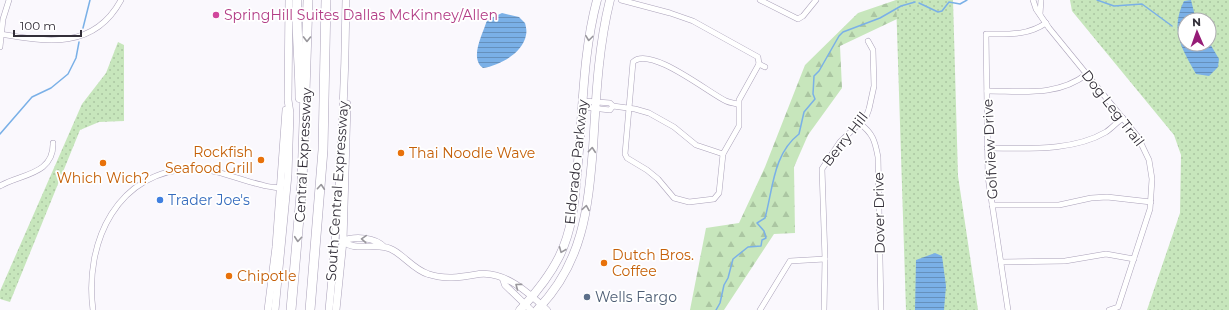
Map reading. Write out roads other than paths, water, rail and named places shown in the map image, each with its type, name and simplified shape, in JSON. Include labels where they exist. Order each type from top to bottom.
[{"type":"highway","points":[[297,0],[296,33],[300,66],[300,117],[304,158]]},
{"type":"highway","name":"Central Expressway","points":[[291,310],[304,158],[308,0]]},
{"type":"highway","name":"Central Expressway","points":[[310,310],[322,161],[326,0]]},
{"type":"main road","points":[[275,310],[288,175],[290,113],[288,100],[289,0]]},
{"type":"main road","name":"South Central Expressway","points":[[329,310],[335,254],[345,72],[346,0]]},
{"type":"main road","name":"Eldorado Parkway","points":[[526,308],[562,252],[570,228],[576,192],[590,29],[597,0]]},
{"type":"main road","name":"Eldorado Parkway","points":[[542,308],[565,274],[580,238],[589,188],[603,33],[610,0]]},
{"type":"main road","name":"South Central Expressway","points":[[336,310],[343,241],[347,134],[347,85],[345,72]]},
{"type":"main road","points":[[268,310],[276,247],[285,114],[288,100]]},
{"type":"main road","points":[[580,238],[575,237],[573,233],[577,213],[576,192],[589,188]]},
{"type":"street","points":[[0,47],[0,34],[9,0]]},
{"type":"street","points":[[0,34],[48,41],[72,38],[97,26],[113,12],[121,0]]},
{"type":"street","points":[[622,0],[643,3],[708,28],[758,57],[759,64],[738,104],[739,126],[723,154],[717,197],[710,201],[689,202],[674,198],[647,170],[627,158],[625,154],[628,108],[633,62],[636,60],[642,59],[671,68],[689,76],[726,101],[738,104]]},
{"type":"street","points":[[760,0],[798,19],[803,16],[816,0]]},
{"type":"street","name":"Dog Leg Trail","points":[[1033,0],[1046,23],[1141,142],[1150,160],[1152,172],[1151,202],[1118,307],[1109,310]]},
{"type":"street","points":[[1040,14],[1041,0]]},
{"type":"street","name":"Golfview Drive","points":[[1008,310],[988,177],[986,34],[1022,34],[1036,30],[1046,23]]},
{"type":"street","name":"Berry Hill","points":[[824,310],[825,259],[822,169],[840,142],[866,116],[869,109],[874,86],[873,50],[868,41]]},
{"type":"street","points":[[759,64],[765,67]]},
{"type":"street","points":[[987,92],[1049,91],[1065,88],[1087,74]]},
{"type":"street","points":[[583,104],[596,105],[610,110],[614,106],[649,113],[662,119],[696,145],[723,154]]},
{"type":"street","points":[[987,148],[1036,148],[1062,146],[1106,132],[1122,118]]},
{"type":"street","name":"Dover Drive","points":[[860,122],[870,130],[875,140],[878,157],[881,310]]},
{"type":"street","points":[[0,186],[28,176],[40,169],[52,155],[53,143]]},
{"type":"street","points":[[93,310],[92,269],[97,243],[111,213],[126,196],[136,188],[163,174],[195,169],[216,171],[262,185],[280,188]]},
{"type":"street","points":[[992,205],[1059,205],[1091,198],[1107,197],[1151,202]]},
{"type":"street","points":[[343,241],[349,238],[370,239],[380,242],[384,246],[392,249],[417,269],[435,276],[454,278],[490,274],[502,279],[508,279],[517,284],[542,308]]},
{"type":"street","points":[[1001,262],[1065,261],[1106,254],[1134,259]]},
{"type":"street","points":[[760,310],[790,261],[825,259]]},
{"type":"street","points":[[502,279],[504,285],[526,308]]},
{"type":"water","points":[[1191,0],[1194,12],[1180,12],[1184,1]]},
{"type":"water","points":[[502,13],[519,17],[525,23],[526,35],[524,42],[509,58],[496,65],[483,68],[479,64],[477,58],[480,39],[487,20]]},
{"type":"water","points":[[1184,52],[1215,52],[1219,59],[1218,67],[1209,76],[1196,74]]},
{"type":"water","points":[[935,253],[942,256],[946,286],[944,310],[915,310],[916,260]]},
{"type":"waterway","points":[[83,28],[90,0]]},
{"type":"waterway","points":[[919,3],[938,12],[942,11],[949,2],[960,4],[967,0]]},
{"type":"waterway","points":[[1097,0],[1114,6],[1142,4],[1172,26]]},
{"type":"waterway","points":[[716,310],[720,303],[724,285],[728,278],[733,259],[748,247],[761,246],[762,240],[766,238],[764,231],[757,223],[765,218],[775,173],[784,151],[790,142],[799,134],[804,112],[815,99],[813,94],[814,76],[819,71],[839,36],[843,32],[880,18],[901,6],[915,2]]},
{"type":"waterway","points":[[0,134],[32,97],[51,88],[68,74],[76,58],[79,42]]},
{"type":"place","name":"SpringHill Suites Dallas McKinney/Allen","points":[[216,15]]},
{"type":"place","name":"Thai Noodle Wave","points":[[401,153]]},
{"type":"place","name":"Rockfish Seafood Grill","points":[[261,160]]},
{"type":"place","name":"Which Wich?","points":[[103,163]]},
{"type":"place","name":"Trader Joe's","points":[[160,200]]},
{"type":"place","name":"Dutch Bros. Coffee","points":[[604,263]]},
{"type":"place","name":"Chipotle","points":[[229,276]]},
{"type":"place","name":"Wells Fargo","points":[[587,297]]}]
